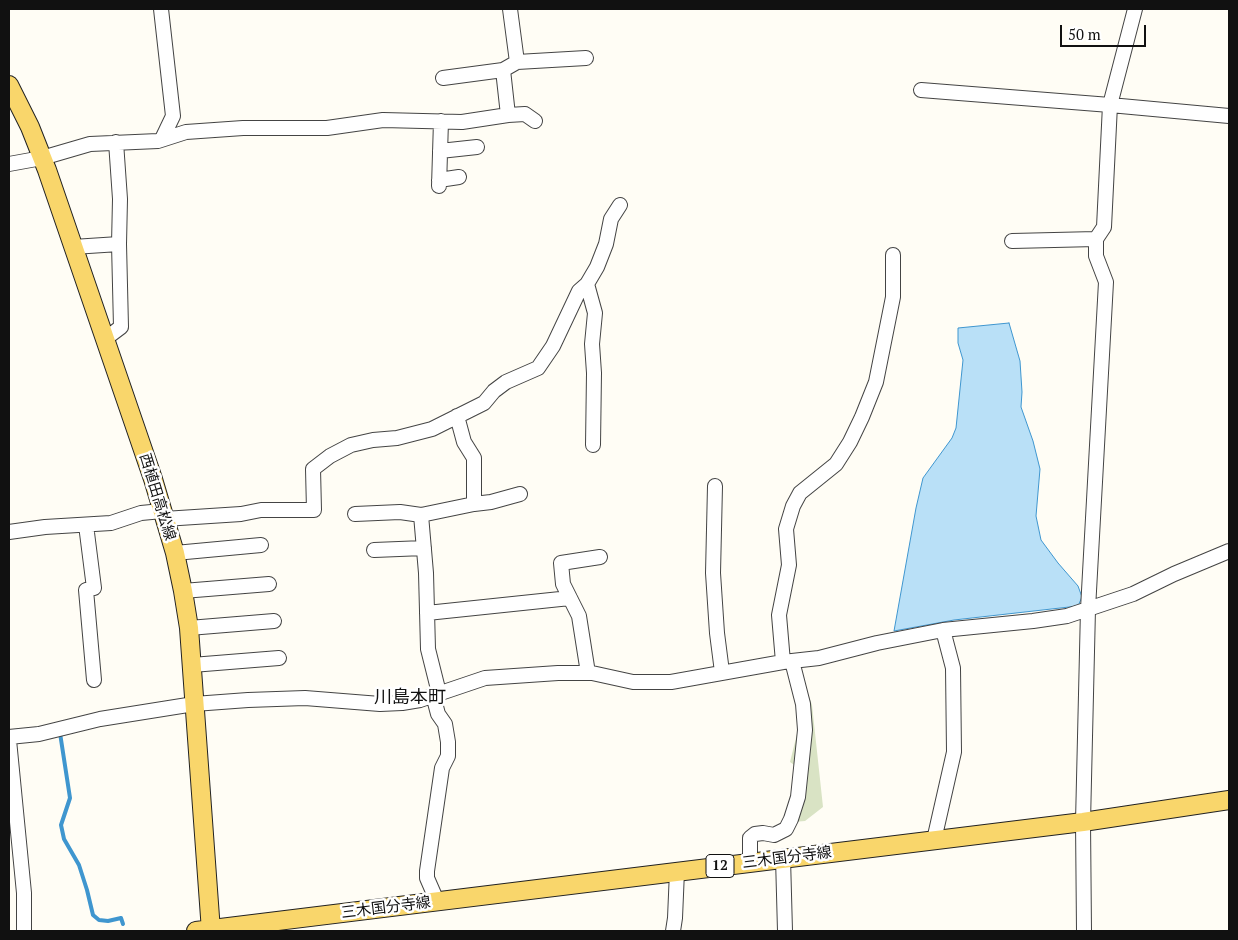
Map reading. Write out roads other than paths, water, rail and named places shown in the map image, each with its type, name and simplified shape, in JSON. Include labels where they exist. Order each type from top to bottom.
[{"type":"main road","name":"西植田高松線","points":[[9,85],[30,127],[42,158],[105,339],[175,553],[189,628],[206,931]]},
{"type":"main road","name":"三木国分寺線","points":[[206,931],[1083,822],[1229,800]]},
{"type":"street","points":[[161,9],[173,116],[162,139]]},
{"type":"street","points":[[510,9],[517,62]]},
{"type":"street","points":[[1084,931],[1083,822],[1088,609],[1106,282],[1096,256],[1096,239],[1104,227],[1110,105],[1135,9]]},
{"type":"street","points":[[443,78],[503,70],[517,62],[586,58]]},
{"type":"street","points":[[503,70],[508,115]]},
{"type":"street","points":[[921,90],[1229,116]]},
{"type":"street","points":[[9,164],[42,158],[90,144],[162,139],[186,132],[243,128],[327,128],[383,120],[462,122],[525,114],[535,120]]},
{"type":"street","points":[[173,116],[186,132]]},
{"type":"street","points":[[441,121],[439,183],[459,177]]},
{"type":"street","points":[[105,339],[121,327],[120,199],[116,142]]},
{"type":"street","points":[[440,151],[477,147]]},
{"type":"street","points":[[9,532],[45,527],[110,523],[141,513],[163,515],[241,514],[261,510],[314,510],[313,469],[330,456],[351,445],[373,440],[396,438],[432,429],[484,403],[494,391],[506,382],[538,368],[554,346],[579,291],[587,284],[597,267],[606,244],[612,219],[620,206]]},
{"type":"street","points":[[1012,241],[1096,239]]},
{"type":"street","points":[[73,247],[119,244]]},
{"type":"street","points":[[750,862],[750,838],[755,834],[774,835],[786,830],[798,797],[805,730],[803,704],[788,662],[779,615],[789,566],[786,529],[793,506],[800,493],[836,464],[850,442],[866,408],[876,382],[893,297],[893,255]]},
{"type":"street","points":[[587,284],[595,313],[592,344],[594,374],[593,445]]},
{"type":"street","points":[[457,416],[464,442],[474,458],[474,504]]},
{"type":"street","points":[[715,486],[713,573],[717,634],[722,672]]},
{"type":"street","points":[[355,514],[400,512],[421,515],[491,502],[520,494]]},
{"type":"street","points":[[421,515],[428,649],[438,714],[445,724],[448,742],[448,756],[442,768],[427,871],[427,878],[438,901]]},
{"type":"street","points":[[86,525],[94,588],[86,590],[94,680]]},
{"type":"street","points":[[175,553],[261,545]]},
{"type":"street","points":[[374,550],[424,548]]},
{"type":"street","points":[[24,931],[24,893],[9,739],[39,734],[100,719],[194,704],[305,698],[402,704],[420,700],[485,678],[588,673],[633,682],[670,682],[722,672],[819,658],[877,643],[944,630],[1067,616],[1134,594],[1174,574],[1229,551]]},
{"type":"street","points":[[588,673],[579,616],[562,584],[561,563],[600,557]]},
{"type":"street","points":[[183,590],[269,584]]},
{"type":"street","points":[[427,613],[570,598]]},
{"type":"street","points":[[189,628],[274,621]]},
{"type":"street","points":[[934,840],[954,752],[952,668],[944,630]]},
{"type":"street","points":[[192,665],[279,658]]},
{"type":"street","points":[[783,858],[785,931]]},
{"type":"street","points":[[673,931],[677,871]]},
{"type":"water","points":[[1009,323],[1020,361],[1021,407],[1033,441],[1040,469],[1036,516],[1041,540],[1078,586],[1082,597],[1078,606],[954,620],[894,631],[923,478],[952,438],[956,428],[963,360],[958,343],[958,328]]},
{"type":"waterway","points":[[60,733],[70,798],[61,825],[64,839],[79,865],[93,915],[99,920],[108,921],[121,918],[123,924]]},
{"type":"district","name":"川島本町","points":[[410,698]]}]
